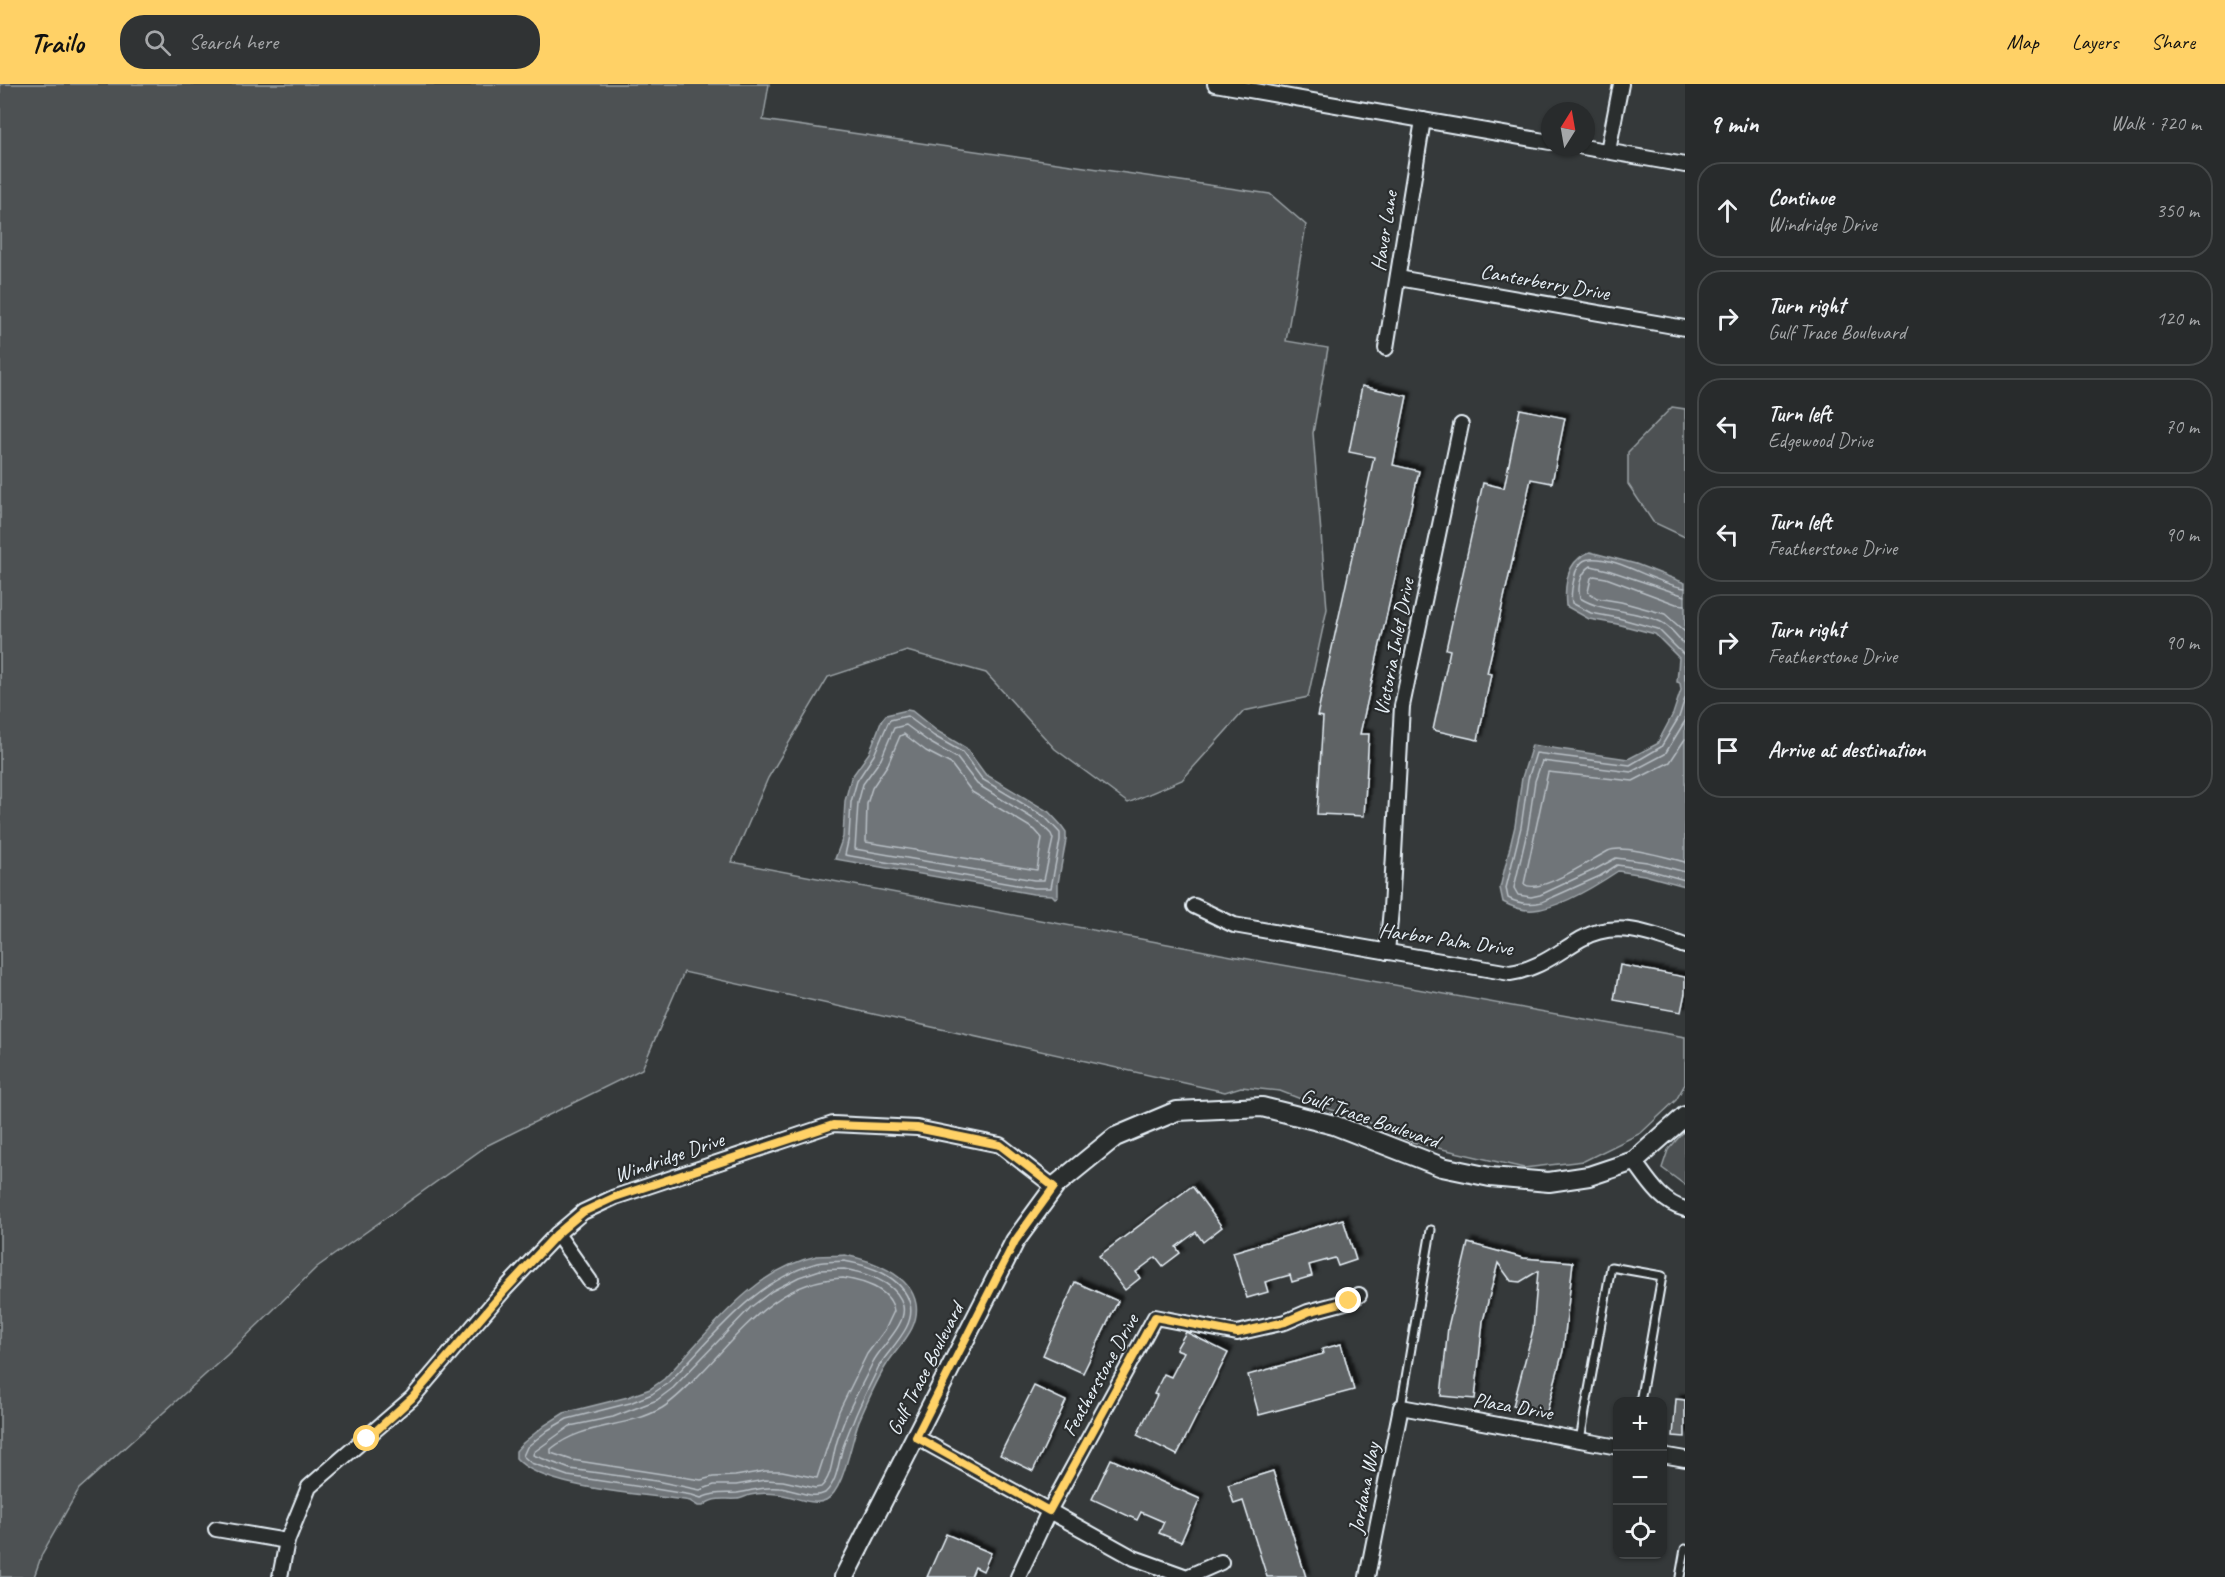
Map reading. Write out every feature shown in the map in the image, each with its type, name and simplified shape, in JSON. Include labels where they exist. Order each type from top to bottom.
[{"type":"street","points":[[1215,84],[1541,140]]},
{"type":"street","points":[[1608,151],[1621,84]]},
{"type":"street","name":"Haver Lane","points":[[1386,348],[1423,120]]},
{"type":"street","points":[[1595,149],[1685,165]]},
{"type":"street","name":"Canterberry Drive","points":[[1398,278],[1685,328]]},
{"type":"street","name":"Victoria Inlet Drive","points":[[1386,952],[1391,909],[1402,706],[1461,424]]},
{"type":"street","name":"Harbor Palm Drive","points":[[1194,906],[1234,925],[1510,973],[1525,971],[1544,963],[1583,937],[1605,931],[1629,928],[1685,946]]},
{"type":"street","name":"Gulf Trace Boulevard","points":[[844,1577],[1015,1241],[1054,1187],[1115,1137],[1177,1111],[1262,1107],[1334,1125],[1442,1167],[1490,1177],[1549,1182],[1589,1176],[1634,1161],[1685,1116]]},
{"type":"street","name":"Windridge Drive","points":[[280,1577],[287,1541],[309,1487],[412,1398],[505,1290],[557,1234],[583,1212],[615,1197],[833,1125],[917,1128],[1000,1145],[1054,1187]]},
{"type":"street","points":[[1634,1161],[1661,1196],[1677,1207],[1685,1209]]},
{"type":"street","points":[[557,1234],[590,1281]]},
{"type":"street","name":"Featherstone Drive","points":[[1018,1577],[1049,1511],[1155,1317],[1237,1333],[1285,1322],[1308,1312],[1349,1301],[1359,1295]]},
{"type":"street","name":"Plaza Drive","points":[[1401,1407],[1613,1446]]},
{"type":"street","name":"Jordana Way","points":[[1367,1577],[1401,1407]]},
{"type":"street","points":[[916,1437],[1134,1558],[1187,1577],[1221,1562]]},
{"type":"street","points":[[1667,1456],[1685,1459]]},
{"type":"street","points":[[216,1529],[287,1541]]},
{"type":"lane","points":[[1401,1407],[1431,1230]]},
{"type":"lane","points":[[1580,1440],[1611,1267],[1662,1276],[1641,1397]]},
{"type":"lane","points":[[1680,1577],[1685,1549]]},
{"type":"shaded area","points":[[0,84],[769,84],[763,120],[1270,194],[1306,225],[1286,341],[1328,348],[1313,433],[1327,609],[1308,697],[1244,711],[1182,780],[1128,803],[1055,749],[986,673],[907,651],[828,677],[768,778],[732,862],[1226,955],[1685,1037],[1685,1084],[1676,1100],[1641,1133],[1584,1161],[1524,1168],[1412,1142],[1359,1118],[1280,1091],[1241,1087],[1225,1092],[684,972],[642,1069],[488,1145],[317,1267],[227,1355],[79,1489],[42,1554],[34,1577],[0,1577]]},
{"type":"shaded area","points":[[1672,407],[1685,409],[1685,537],[1653,522],[1628,484],[1628,452]]},
{"type":"shaded area","points":[[1685,1130],[1685,1185],[1662,1168],[1668,1150]]},
{"type":"water","points":[[1590,552],[1636,564],[1685,583],[1685,886],[1618,871],[1589,889],[1555,905],[1534,910],[1522,909],[1503,902],[1500,888],[1515,826],[1522,778],[1532,745],[1628,759],[1657,744],[1673,714],[1681,690],[1680,683],[1677,682],[1679,658],[1655,634],[1589,619],[1566,606],[1567,581],[1572,567],[1582,556]]},
{"type":"water","points":[[912,711],[937,731],[966,748],[985,774],[1049,812],[1061,825],[1066,832],[1066,840],[1058,883],[1058,896],[1055,898],[1052,895],[1033,894],[835,859],[843,837],[845,801],[851,778],[869,753],[886,715]]},
{"type":"water","points":[[845,1255],[877,1265],[898,1277],[913,1293],[916,1313],[912,1329],[875,1385],[859,1421],[838,1487],[826,1500],[815,1502],[764,1493],[739,1499],[715,1500],[698,1506],[690,1501],[572,1484],[530,1469],[516,1458],[516,1451],[523,1443],[564,1413],[628,1397],[650,1389],[664,1379],[732,1306],[771,1275],[793,1263],[817,1256]]},
{"type":"building","points":[[1362,386],[1407,396],[1393,465],[1419,471],[1360,734],[1369,734],[1364,816],[1317,814],[1323,717],[1317,716],[1374,457],[1349,452]]},
{"type":"building","points":[[1520,409],[1565,418],[1552,483],[1531,479],[1487,673],[1491,674],[1478,740],[1433,730],[1450,650],[1446,649],[1483,483],[1504,488]]},
{"type":"building","points":[[1620,965],[1685,977],[1685,993],[1681,1012],[1614,1000]]},
{"type":"building","points":[[1192,1186],[1222,1227],[1203,1242],[1196,1232],[1176,1247],[1180,1253],[1163,1266],[1156,1257],[1136,1272],[1140,1278],[1125,1290],[1099,1256]]},
{"type":"building","points":[[1343,1219],[1356,1260],[1338,1266],[1335,1258],[1309,1265],[1312,1276],[1292,1282],[1290,1275],[1265,1282],[1268,1292],[1247,1298],[1233,1252]]},
{"type":"building","points":[[1468,1243],[1523,1258],[1573,1262],[1563,1351],[1546,1415],[1513,1406],[1533,1330],[1538,1271],[1520,1282],[1511,1281],[1498,1263],[1483,1321],[1475,1399],[1441,1396],[1448,1327]]},
{"type":"building","points":[[1075,1282],[1118,1301],[1083,1373],[1043,1355]]},
{"type":"building","points":[[1186,1332],[1228,1353],[1177,1455],[1137,1435],[1157,1395],[1154,1394],[1164,1374],[1171,1377],[1184,1352],[1176,1349]]},
{"type":"building","points":[[1341,1344],[1354,1390],[1259,1415],[1248,1375],[1323,1354],[1322,1349]]},
{"type":"building","points":[[1034,1386],[1066,1401],[1033,1471],[1000,1455]]},
{"type":"building","points":[[1676,1399],[1685,1400],[1685,1437],[1673,1436]]},
{"type":"building","points":[[1111,1459],[1200,1499],[1181,1542],[1159,1533],[1164,1522],[1141,1512],[1137,1520],[1092,1499]]},
{"type":"building","points":[[1273,1471],[1306,1577],[1267,1577],[1243,1501],[1234,1504],[1228,1485]]},
{"type":"building","points":[[946,1534],[991,1553],[983,1571],[975,1567],[971,1577],[927,1577]]},
{"type":"route","points":[[367,1439],[412,1398],[505,1290],[557,1234],[583,1212],[615,1197],[833,1125],[917,1128],[1000,1145],[1054,1187],[1015,1241],[916,1437],[1049,1511],[1155,1317],[1237,1333],[1285,1322],[1308,1312],[1349,1301]]}]
